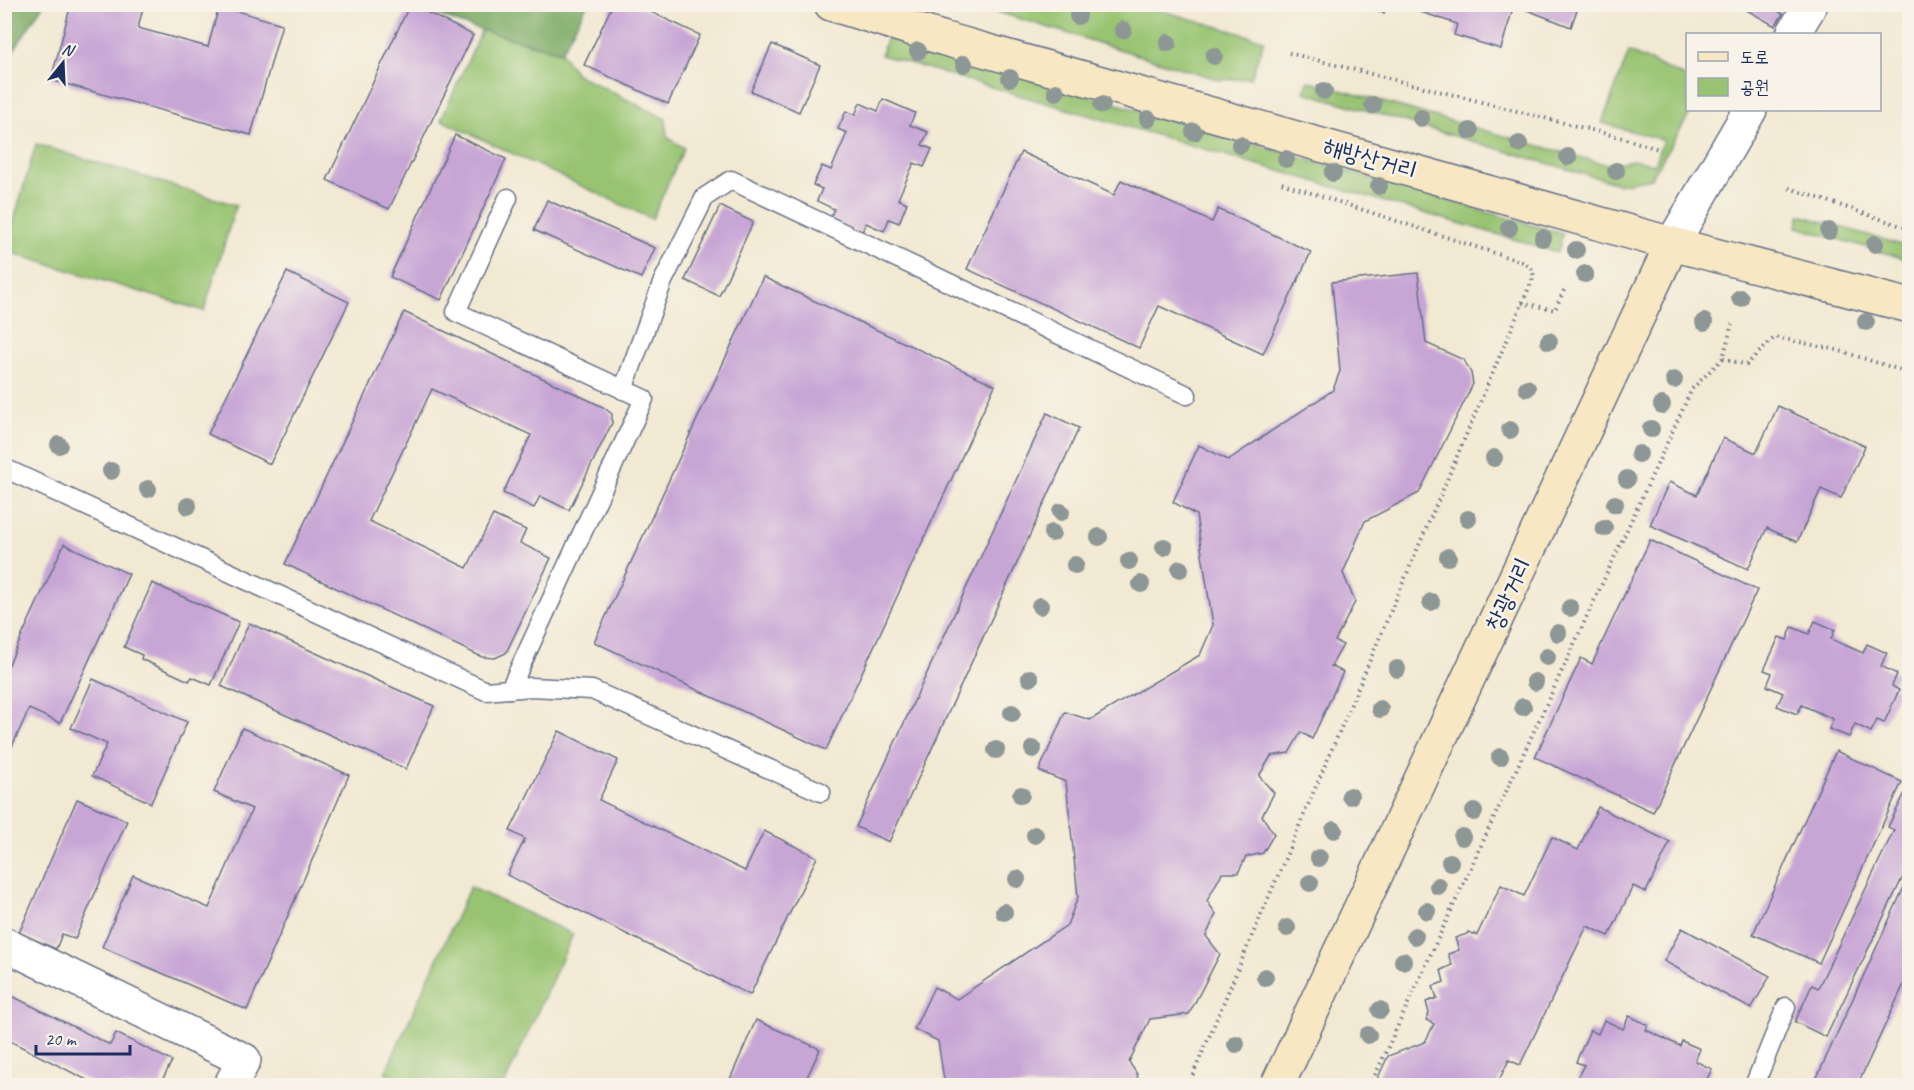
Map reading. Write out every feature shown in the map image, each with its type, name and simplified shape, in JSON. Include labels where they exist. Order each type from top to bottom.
[{"type":"main road","name":"해방산거리","points":[[831,4],[1672,244],[1910,306]]},
{"type":"main road","name":"창광거리","points":[[1277,1086],[1672,244]]},
{"type":"street","points":[[1794,33],[1810,4]]},
{"type":"street","name":"창광거리","points":[[1672,244],[1749,111]]},
{"type":"street","points":[[4,944],[243,1060],[230,1086]]},
{"type":"lane","points":[[622,390],[663,281],[705,197],[731,180],[1187,395]]},
{"type":"lane","points":[[508,198],[456,312],[644,399],[510,689]]},
{"type":"lane","points":[[4,468],[486,691],[531,687],[592,690],[821,792]]},
{"type":"lane","points":[[1754,1086],[1786,1007]]},
{"type":"path","points":[[1289,53],[1658,149]]},
{"type":"path","points":[[1188,1086],[1534,276],[1531,267],[1522,262],[1281,183]]},
{"type":"path","points":[[1789,188],[1910,228]]},
{"type":"path","points":[[1522,303],[1555,310],[1564,288]]},
{"type":"path","points":[[1370,1086],[1692,389],[1723,358],[1732,324]]},
{"type":"path","points":[[1723,358],[1746,365],[1775,337],[1837,350],[1910,374]]},
{"type":"green space","points":[[587,4],[561,52],[461,24],[414,5]]},
{"type":"green space","points":[[4,5],[43,5],[12,53],[5,50]]},
{"type":"green space","points":[[975,5],[1142,5],[1264,40],[1251,78],[1220,80]]},
{"type":"green space","points":[[482,30],[561,52],[576,74],[666,119],[667,137],[684,148],[652,219],[441,120]]},
{"type":"green space","points":[[887,37],[1563,234],[1558,252],[881,55]]},
{"type":"green space","points":[[1629,52],[1686,78],[1686,111],[1691,111],[1651,178],[1618,184],[1304,92],[1308,81],[1608,165],[1632,160],[1654,164],[1663,140],[1602,123]]},
{"type":"green space","points":[[36,144],[236,205],[204,311],[5,251]]},
{"type":"green space","points":[[1800,215],[1909,247],[1909,260],[1797,227]]},
{"type":"green space","points":[[470,887],[573,934],[504,1085],[413,1085],[385,1073]]},
{"type":"building","points":[[71,4],[144,4],[138,28],[208,47],[219,6],[282,24],[251,135],[51,80]]},
{"type":"building","points":[[410,4],[473,35],[389,209],[327,180]]},
{"type":"building","points":[[613,4],[634,4],[700,35],[668,104],[584,65]]},
{"type":"building","points":[[1356,4],[1386,4],[1384,13]]},
{"type":"building","points":[[1424,4],[1579,4],[1571,27],[1514,5],[1501,49],[1454,35],[1457,24],[1421,12]]},
{"type":"building","points":[[1748,4],[1767,4],[1783,14],[1775,26],[1745,9]]},
{"type":"building","points":[[772,44],[820,65],[799,112],[751,91]]},
{"type":"building","points":[[883,99],[915,113],[910,125],[928,132],[922,145],[932,149],[924,167],[914,163],[898,199],[907,203],[899,223],[889,219],[884,231],[866,223],[861,234],[829,220],[834,209],[817,201],[822,189],[813,185],[822,166],[831,170],[847,133],[838,129],[846,111],[855,115],[860,103],[878,111]]},
{"type":"building","points":[[455,135],[506,159],[441,300],[390,277]]},
{"type":"building","points":[[1021,152],[1114,195],[1121,180],[1212,222],[1218,209],[1311,252],[1263,354],[1159,306],[1139,348],[967,269]]},
{"type":"building","points":[[547,200],[655,248],[641,278],[534,230]]},
{"type":"building","points":[[720,206],[753,222],[719,296],[685,280]]},
{"type":"building","points":[[287,272],[349,302],[270,464],[208,434]]},
{"type":"building","points":[[1418,273],[1426,343],[1464,360],[1471,373],[1473,384],[1419,493],[1365,521],[1343,573],[1355,602],[1335,641],[1343,645],[1331,666],[1343,672],[1312,739],[1301,732],[1289,753],[1271,756],[1259,776],[1274,793],[1262,816],[1274,834],[1263,853],[1246,857],[1238,873],[1222,873],[1207,901],[1216,914],[1206,936],[1220,954],[1189,1014],[1150,1019],[1129,1062],[1137,1074],[1139,1086],[945,1086],[938,1041],[914,1029],[934,987],[957,999],[1067,925],[1078,897],[1066,782],[1039,771],[1065,712],[1090,720],[1200,655],[1213,625],[1196,515],[1173,502],[1199,445],[1228,460],[1333,390],[1340,371],[1332,282]]},
{"type":"building","points":[[763,277],[995,385],[826,750],[594,642]]},
{"type":"building","points":[[404,312],[603,407],[612,414],[612,423],[569,510],[540,496],[534,508],[503,493],[531,435],[432,389],[369,521],[467,568],[493,515],[526,530],[520,543],[551,558],[506,653],[495,658],[482,657],[285,564]]},
{"type":"building","points":[[1778,406],[1865,446],[1841,498],[1821,489],[1797,542],[1767,528],[1748,569],[1650,525],[1669,482],[1697,495],[1723,438],[1756,453]]},
{"type":"building","points":[[1047,413],[1079,428],[889,842],[856,827]]},
{"type":"building","points":[[1650,540],[1757,590],[1653,812],[1535,757],[1581,658],[1592,664]]},
{"type":"building","points":[[64,544],[129,574],[60,723],[29,709],[5,762],[5,673]]},
{"type":"building","points":[[152,583],[239,622],[211,685],[192,677],[189,681],[141,659],[142,655],[124,647]]},
{"type":"building","points":[[1815,621],[1835,630],[1831,639],[1863,653],[1867,644],[1887,653],[1881,666],[1897,674],[1892,686],[1899,690],[1884,723],[1877,720],[1871,732],[1855,724],[1849,737],[1829,729],[1833,719],[1802,705],[1797,714],[1777,706],[1783,693],[1767,686],[1772,673],[1764,670],[1779,637],[1787,640],[1792,627],[1809,634]]},
{"type":"building","points":[[249,623],[434,706],[406,769],[221,686]]},
{"type":"building","points":[[93,679],[187,722],[151,803],[92,776],[107,744],[71,728]]},
{"type":"building","points":[[242,728],[349,775],[247,1010],[102,947],[133,875],[209,908],[252,809],[214,792]]},
{"type":"building","points":[[559,731],[618,760],[599,800],[745,871],[764,831],[817,857],[750,995],[507,875],[525,839],[510,831]]},
{"type":"building","points":[[1836,751],[1902,782],[1819,963],[1753,934]]},
{"type":"building","points":[[1910,783],[1910,862],[1826,1037],[1795,1022],[1812,985],[1818,988],[1894,830],[1888,827]]},
{"type":"building","points":[[77,799],[127,821],[75,939],[62,934],[56,949],[19,933]]},
{"type":"building","points":[[1598,807],[1670,842],[1646,892],[1633,886],[1609,936],[1587,926],[1520,1065],[1509,1060],[1496,1086],[1374,1086],[1388,1056],[1425,1042],[1434,1024],[1426,1020],[1429,1013],[1426,1002],[1437,998],[1433,986],[1444,982],[1441,970],[1452,965],[1448,954],[1459,950],[1455,938],[1468,932],[1477,935],[1501,885],[1524,896],[1552,837],[1578,850]]},
{"type":"building","points":[[1910,874],[1910,971],[1857,1086],[1813,1086]]},
{"type":"building","points":[[1682,928],[1770,976],[1751,1009],[1664,961]]},
{"type":"building","points":[[4,992],[110,1045],[116,1033],[172,1061],[159,1086],[89,1086],[91,1082],[4,1038]]},
{"type":"building","points":[[1629,1016],[1648,1025],[1646,1030],[1680,1046],[1682,1041],[1700,1049],[1695,1061],[1712,1069],[1705,1083],[1710,1086],[1592,1086],[1577,1078],[1584,1065],[1576,1062],[1590,1030],[1598,1034],[1604,1020],[1623,1029]]},
{"type":"building","points":[[756,1020],[820,1049],[803,1086],[727,1086]]}]
